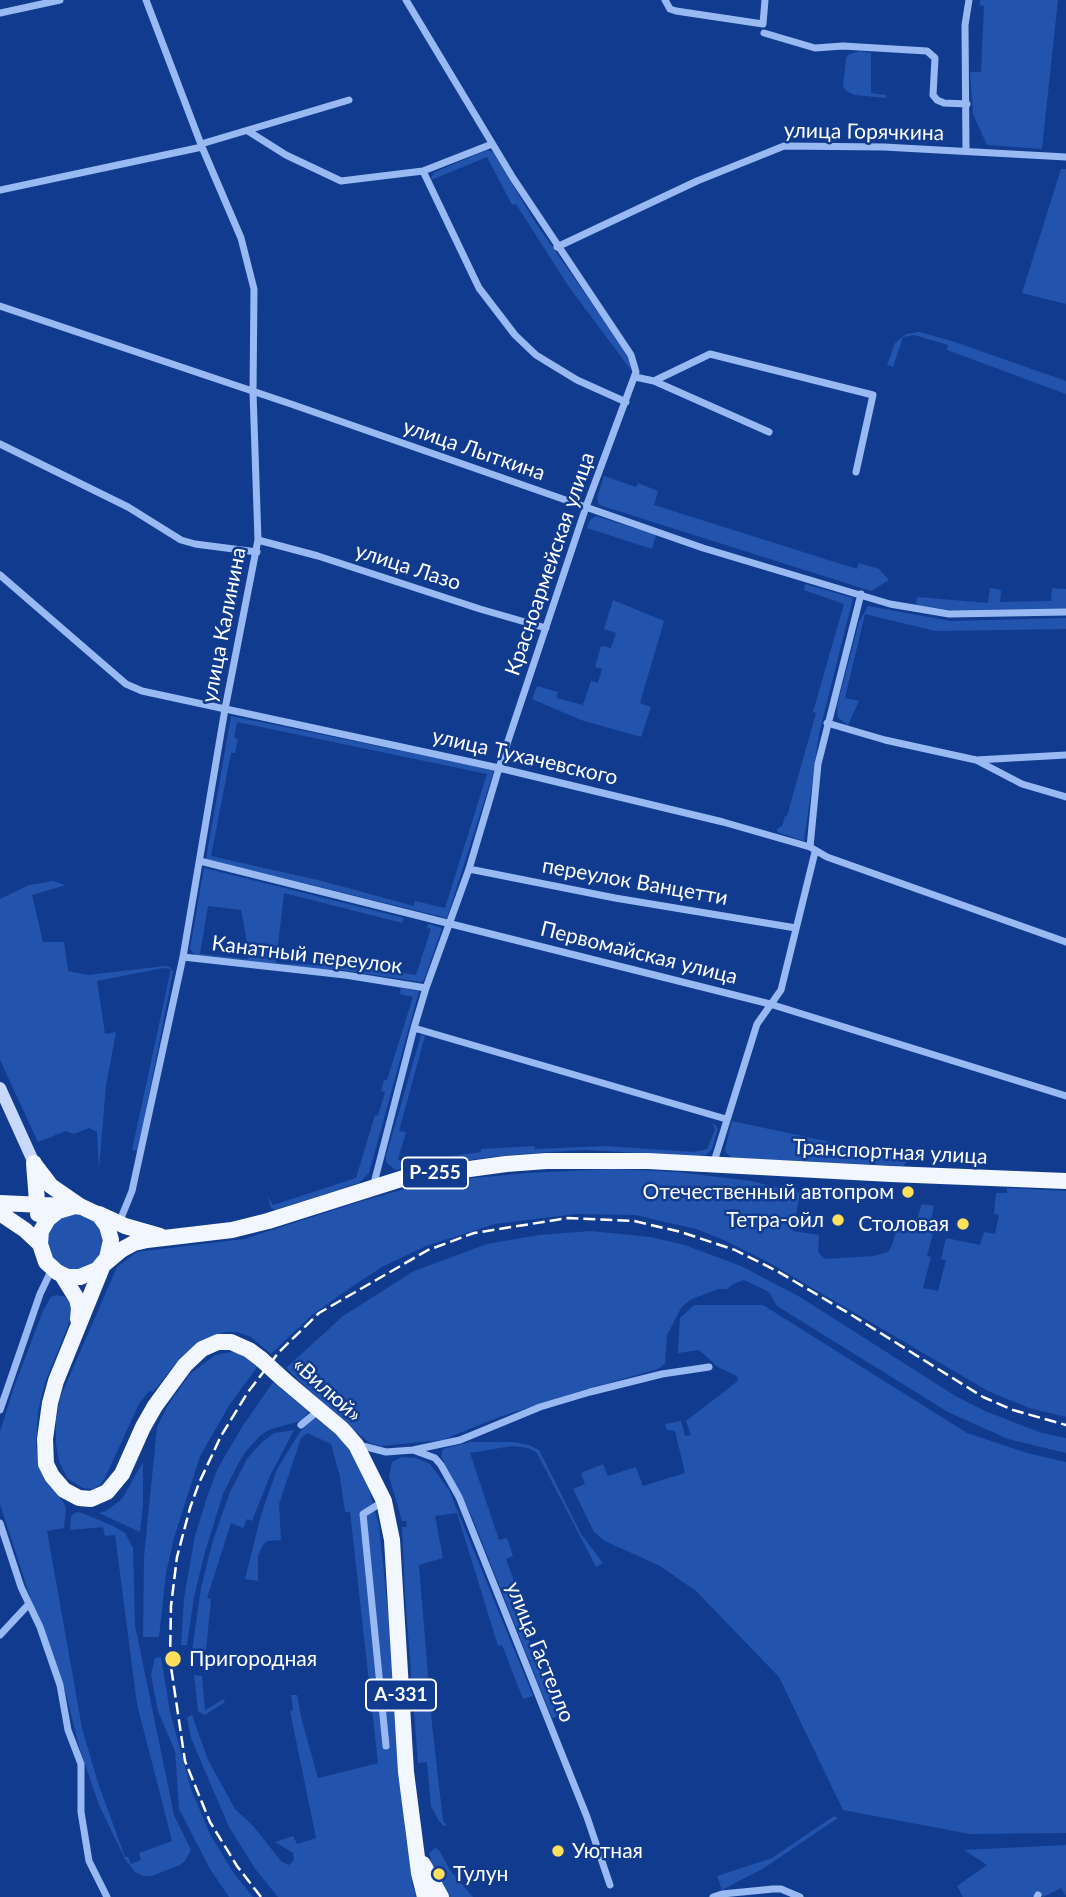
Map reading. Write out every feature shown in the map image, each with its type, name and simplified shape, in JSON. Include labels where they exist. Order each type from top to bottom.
[{"type":"highway","name":"Р-255","points":[[57,1272],[76,1278],[84,1276],[134,1243],[232,1230],[372,1188],[432,1174],[546,1161],[648,1161],[713,1165]]},
{"type":"highway","points":[[34,1163],[43,1256],[57,1272]]},
{"type":"highway","points":[[34,1163],[42,1176],[60,1194],[88,1209],[107,1226],[111,1247],[103,1265]]},
{"type":"highway","name":"Транспортная улица","points":[[713,1165],[1066,1181]]},
{"type":"highway","name":"Р-255","points":[[0,1203],[88,1209],[119,1224],[166,1238]]},
{"type":"highway","points":[[40,1240],[44,1225],[52,1214],[69,1207],[88,1209]]},
{"type":"highway","points":[[0,1213],[40,1240]]},
{"type":"highway","name":"А-331","points":[[76,1336],[103,1265]]},
{"type":"highway","name":"А-331","points":[[57,1272],[72,1289],[79,1308],[76,1336]]},
{"type":"highway","name":"«Вилюй»","points":[[76,1336],[52,1391],[45,1449],[46,1464],[55,1481],[68,1493],[85,1499],[102,1495],[112,1488],[122,1474],[155,1406],[185,1366],[202,1349],[218,1342],[231,1342],[261,1359],[356,1445],[384,1501],[392,1540],[406,1772],[419,1873],[425,1897]]},
{"type":"highway","points":[[417,1849],[441,1897]]},
{"type":"main road","points":[[0,1088],[34,1163]]},
{"type":"street","points":[[0,13],[60,0]]},
{"type":"street","name":"улица Калинина","points":[[111,1247],[132,1191],[183,957],[225,709],[258,540],[253,392],[254,289],[241,238],[201,145],[146,0]]},
{"type":"street","points":[[406,0],[557,247],[631,355],[636,367],[635,377],[654,381],[769,432]]},
{"type":"street","points":[[665,0],[666,4],[676,11],[763,24],[765,0]]},
{"type":"street","points":[[966,151],[965,25],[969,0]]},
{"type":"street","points":[[764,33],[815,48],[843,46],[928,51],[935,58],[933,95],[937,100],[967,104]]},
{"type":"street","points":[[0,190],[201,145],[349,100]]},
{"type":"street","points":[[248,131],[286,155],[341,181],[422,171],[492,144]]},
{"type":"street","name":"улица Горячкина","points":[[557,247],[697,181],[777,148],[820,146],[1066,157]]},
{"type":"street","points":[[422,171],[480,288],[515,335],[536,355],[577,380],[626,402]]},
{"type":"street","name":"улица Лыткина","points":[[0,306],[704,548],[890,604],[949,614],[1066,612]]},
{"type":"street","points":[[654,381],[710,354],[873,395],[856,472]]},
{"type":"street","name":"Красноармейская улица","points":[[372,1188],[426,988],[469,869],[499,768],[586,507],[635,377]]},
{"type":"street","points":[[0,444],[128,507],[181,540],[257,552]]},
{"type":"street","name":"улица Лазо","points":[[258,540],[546,628]]},
{"type":"street","name":"улица Тухачевского","points":[[0,575],[126,684],[156,695],[499,768],[723,822],[813,849],[1021,928],[1066,942]]},
{"type":"street","points":[[713,1165],[757,1024],[781,990],[813,849],[815,783],[827,723],[861,594]]},
{"type":"street","points":[[827,723],[885,740],[976,760],[1022,784],[1066,797]]},
{"type":"street","points":[[976,760],[1066,755]]},
{"type":"street","name":"Первомайская улица","points":[[200,862],[770,1004],[1066,1096]]},
{"type":"street","name":"переулок Ванцетти","points":[[469,869],[615,898],[796,928]]},
{"type":"street","name":"Канатный переулок","points":[[183,957],[345,975],[426,988]]},
{"type":"street","points":[[414,1028],[726,1119]]},
{"type":"street","points":[[0,1409],[40,1294],[57,1272]]},
{"type":"street","points":[[356,1445],[386,1452],[413,1450],[460,1440],[540,1407],[590,1392],[662,1374],[709,1367]]},
{"type":"street","points":[[301,1425],[319,1410]]},
{"type":"street","name":"улица Гастелло","points":[[413,1450],[428,1454],[442,1465],[459,1497],[587,1817],[610,1885]]},
{"type":"street","points":[[384,1501],[363,1514],[386,1746]]},
{"type":"street","points":[[0,1523],[28,1605],[52,1659],[68,1730],[81,1764],[81,1812],[89,1861],[107,1897]]},
{"type":"street","points":[[0,1635],[28,1605]]},
{"type":"street","points":[[713,1897],[781,1889],[800,1897]]},
{"type":"shaded area","points":[[980,0],[1058,0],[1042,149],[987,145],[973,114],[970,72],[981,72],[984,6],[980,5]]},
{"type":"shaded area","points":[[859,51],[871,53],[871,93],[886,95],[886,98],[855,95],[846,91],[843,86],[846,59],[848,55]]},
{"type":"shaded area","points":[[487,150],[493,152],[535,222],[628,355],[631,370],[569,287],[516,204],[512,205],[487,157],[431,180],[433,173]]},
{"type":"shaded area","points":[[1061,169],[1066,169],[1066,304],[1022,293]]},
{"type":"shaded area","points":[[919,332],[1066,381],[1066,394],[947,350],[948,345],[914,335],[903,337],[893,367],[887,365],[895,343],[906,334]]},
{"type":"shaded area","points":[[604,476],[636,487],[638,483],[658,491],[654,505],[857,569],[859,563],[879,569],[889,580],[871,591],[599,505],[597,498]]},
{"type":"shaded area","points":[[596,516],[656,535],[652,549],[587,528],[590,520]]},
{"type":"shaded area","points":[[805,584],[853,598],[819,734],[804,841],[777,832],[777,829],[782,826],[787,816],[844,604],[804,590]]},
{"type":"shaded area","points":[[990,588],[1001,590],[1000,602],[1051,601],[1052,588],[1066,589],[1066,609],[950,610],[916,605],[917,597],[988,603]]},
{"type":"shaded area","points":[[613,600],[664,621],[640,703],[651,707],[641,737],[581,720],[532,699],[537,686],[558,692],[556,698],[583,705],[591,681],[598,683],[602,669],[595,667],[601,646],[611,648],[616,633],[604,629]]},
{"type":"shaded area","points":[[868,606],[951,621],[1066,618],[1066,629],[935,631],[865,614],[845,698],[859,701],[848,725],[838,718],[837,706],[859,622]]},
{"type":"shaded area","points":[[231,716],[494,770],[447,918],[206,859]],"holes":[[[237,722],[487,774],[445,908],[415,901],[414,906],[318,880],[211,856],[231,753],[235,753],[238,739],[234,738]]]},
{"type":"shaded area","points":[[204,868],[404,918],[402,923],[284,893],[276,963],[316,965],[340,962],[416,975],[431,929],[427,928],[428,924],[442,928],[421,982],[336,969],[322,970],[196,956],[190,949]],"holes":[[[208,906],[241,910],[248,959],[200,954]]]},
{"type":"shaded area","points":[[53,881],[66,885],[32,895],[43,942],[64,942],[68,971],[88,975],[165,966],[170,967],[173,972],[138,1151],[132,1150],[171,969],[163,968],[97,981],[105,1034],[116,1032],[106,1085],[99,1169],[97,1132],[89,1128],[74,1134],[66,1131],[38,1142],[0,1060],[0,899],[29,885]]},
{"type":"shaded area","points":[[401,988],[419,991],[369,1173],[359,1183],[275,1210],[271,1208],[267,1195],[273,1205],[356,1178],[375,1115],[378,1116],[385,1092],[381,1091],[384,1080],[387,1080],[413,997],[400,994]]},
{"type":"shaded area","points":[[421,1035],[425,1036],[399,1131],[406,1132],[398,1159],[402,1163],[481,1152],[481,1149],[534,1146],[535,1149],[606,1146],[693,1152],[707,1149],[715,1130],[712,1122],[718,1128],[712,1149],[706,1155],[695,1156],[584,1150],[536,1153],[395,1170],[386,1162],[386,1156]]},
{"type":"shaded area","points":[[732,1121],[844,1145],[846,1149],[905,1155],[907,1162],[903,1166],[733,1158],[725,1149]]},
{"type":"shaded area","points":[[614,1169],[678,1172],[751,1181],[800,1193],[793,1231],[819,1235],[818,1252],[825,1259],[873,1256],[888,1252],[898,1221],[915,1225],[922,1204],[934,1206],[928,1232],[933,1233],[927,1256],[931,1257],[923,1288],[938,1291],[946,1260],[941,1259],[946,1238],[980,1245],[984,1232],[995,1234],[999,1215],[994,1214],[996,1193],[1007,1193],[1007,1188],[1066,1191],[1066,1417],[1029,1408],[988,1391],[768,1262],[724,1240],[696,1229],[635,1215],[576,1214],[495,1224],[426,1246],[382,1267],[347,1290],[312,1315],[271,1354],[251,1337],[237,1332],[211,1337],[194,1346],[179,1359],[153,1392],[149,1391],[139,1404],[100,1485],[92,1489],[83,1488],[67,1478],[59,1461],[56,1444],[60,1398],[117,1267],[137,1252],[244,1239],[405,1189],[462,1179]]},
{"type":"shaded area","points":[[69,1214],[81,1214],[91,1218],[99,1226],[103,1242],[99,1258],[91,1266],[81,1270],[69,1270],[59,1266],[51,1258],[47,1248],[47,1236],[51,1226],[59,1218]]},
{"type":"shaded area","points":[[591,1231],[650,1237],[685,1245],[741,1266],[800,1297],[957,1397],[987,1412],[1042,1433],[1066,1438],[1066,1453],[1008,1439],[948,1412],[777,1306],[769,1292],[744,1280],[727,1289],[718,1289],[690,1300],[681,1308],[667,1335],[665,1363],[658,1369],[502,1416],[442,1440],[381,1446],[370,1443],[341,1420],[286,1368],[343,1316],[414,1271],[487,1244],[539,1235]]},
{"type":"shaded area","points":[[51,1297],[66,1297],[71,1303],[71,1318],[45,1383],[38,1411],[36,1446],[44,1479],[66,1509],[64,1528],[47,1531],[82,1728],[98,1783],[125,1857],[128,1857],[131,1864],[141,1860],[139,1853],[172,1841],[137,1704],[115,1535],[105,1536],[103,1527],[70,1530],[71,1516],[77,1512],[82,1513],[111,1525],[125,1533],[133,1548],[135,1625],[174,1815],[191,1850],[180,1865],[152,1876],[135,1872],[125,1859],[99,1805],[80,1750],[65,1690],[35,1612],[0,1504],[0,1432],[43,1311]]},
{"type":"shaded area","points":[[694,1305],[763,1305],[967,1433],[1027,1453],[1066,1462],[1066,1833],[970,1834],[843,1810],[779,1677],[696,1591],[660,1566],[605,1541],[594,1532],[573,1489],[585,1484],[581,1473],[603,1464],[608,1476],[636,1467],[643,1486],[685,1473],[675,1431],[667,1430],[665,1424],[681,1421],[685,1436],[691,1435],[686,1421],[738,1381],[737,1376],[718,1367],[699,1350],[678,1353],[680,1318]]},
{"type":"shaded area","points":[[237,1351],[258,1366],[230,1404],[200,1456],[166,1573],[159,1637],[143,1637],[144,1557],[157,1427],[168,1405],[190,1374],[215,1355]]},
{"type":"shaded area","points":[[273,1382],[309,1411],[301,1421],[271,1429],[261,1435],[238,1464],[223,1494],[205,1552],[194,1597],[187,1645],[181,1645],[184,1598],[195,1536],[208,1494],[218,1468]]},
{"type":"shaded area","points":[[315,1417],[344,1442],[358,1464],[369,1489],[379,1526],[393,1657],[405,1830],[416,1897],[278,1897],[256,1870],[229,1827],[191,1738],[187,1717],[192,1715],[208,1760],[235,1809],[253,1826],[282,1862],[289,1865],[294,1860],[293,1853],[275,1842],[293,1836],[297,1844],[316,1838],[290,1711],[293,1710],[291,1695],[297,1695],[318,1778],[378,1763],[350,1512],[345,1512],[340,1477],[331,1444],[307,1433],[301,1438],[279,1504],[281,1540],[267,1541],[263,1545],[258,1556],[258,1581],[245,1579],[261,1515],[277,1469],[300,1432]]},
{"type":"shaded area","points":[[294,1430],[270,1476],[252,1521],[247,1519],[243,1528],[231,1523],[207,1598],[211,1599],[206,1650],[192,1651],[201,1588],[213,1540],[230,1492],[247,1459],[260,1444],[274,1433]]},
{"type":"shaded area","points":[[470,1442],[514,1442],[539,1450],[581,1534],[603,1563],[596,1567],[537,1453],[528,1448],[512,1446],[470,1453],[499,1540],[507,1538],[513,1556],[506,1559],[529,1623],[523,1626],[559,1716],[552,1718],[472,1517],[441,1456],[443,1449]]},
{"type":"shaded area","points":[[402,1457],[416,1458],[430,1464],[449,1490],[533,1696],[523,1699],[502,1645],[498,1646],[457,1513],[435,1516],[443,1558],[419,1565],[432,1724],[443,1821],[447,1825],[444,1826],[431,1806],[427,1762],[418,1763],[405,1595],[402,1527],[407,1527],[406,1521],[402,1521],[389,1476],[392,1462]]},
{"type":"shaded area","points":[[143,1462],[140,1532],[99,1513],[122,1499]]},
{"type":"shaded area","points":[[161,1657],[170,1712],[191,1789],[210,1834],[233,1872],[253,1897],[229,1897],[210,1869],[179,1809],[175,1751],[158,1711],[151,1675],[155,1658]]},
{"type":"shaded area","points":[[194,1675],[202,1676],[205,1710],[224,1699],[225,1702],[205,1715],[198,1711]]},
{"type":"shaded area","points":[[834,1816],[838,1818],[764,1868],[722,1890],[717,1876],[772,1858]]},
{"type":"shaded area","points":[[1066,1845],[1066,1896],[1061,1888],[1043,1897],[1038,1893],[1032,1897],[963,1897],[957,1886],[987,1865],[964,1850]]},
{"type":"shaded area","points":[[435,1848],[473,1897],[448,1897],[435,1874],[429,1853]]},
{"type":"railway","points":[[261,1897],[237,1866],[210,1822],[185,1761],[170,1660],[171,1606],[177,1557],[190,1508],[221,1436],[248,1392],[279,1352],[319,1313],[428,1250],[474,1233],[568,1218],[634,1221],[681,1232],[735,1250],[850,1314],[983,1397],[1013,1410],[1066,1425]]},
{"type":"place","name":"Отечественный автопром","points":[[908,1192]]},
{"type":"place","name":"Тетра-ойл","points":[[838,1220]]},
{"type":"place","name":"Столовая","points":[[963,1224]]},
{"type":"place","name":"Пригородная","points":[[173,1659]]},
{"type":"place","name":"Уютная","points":[[558,1851]]},
{"type":"place","name":"Тулун","points":[[439,1874]]}]
